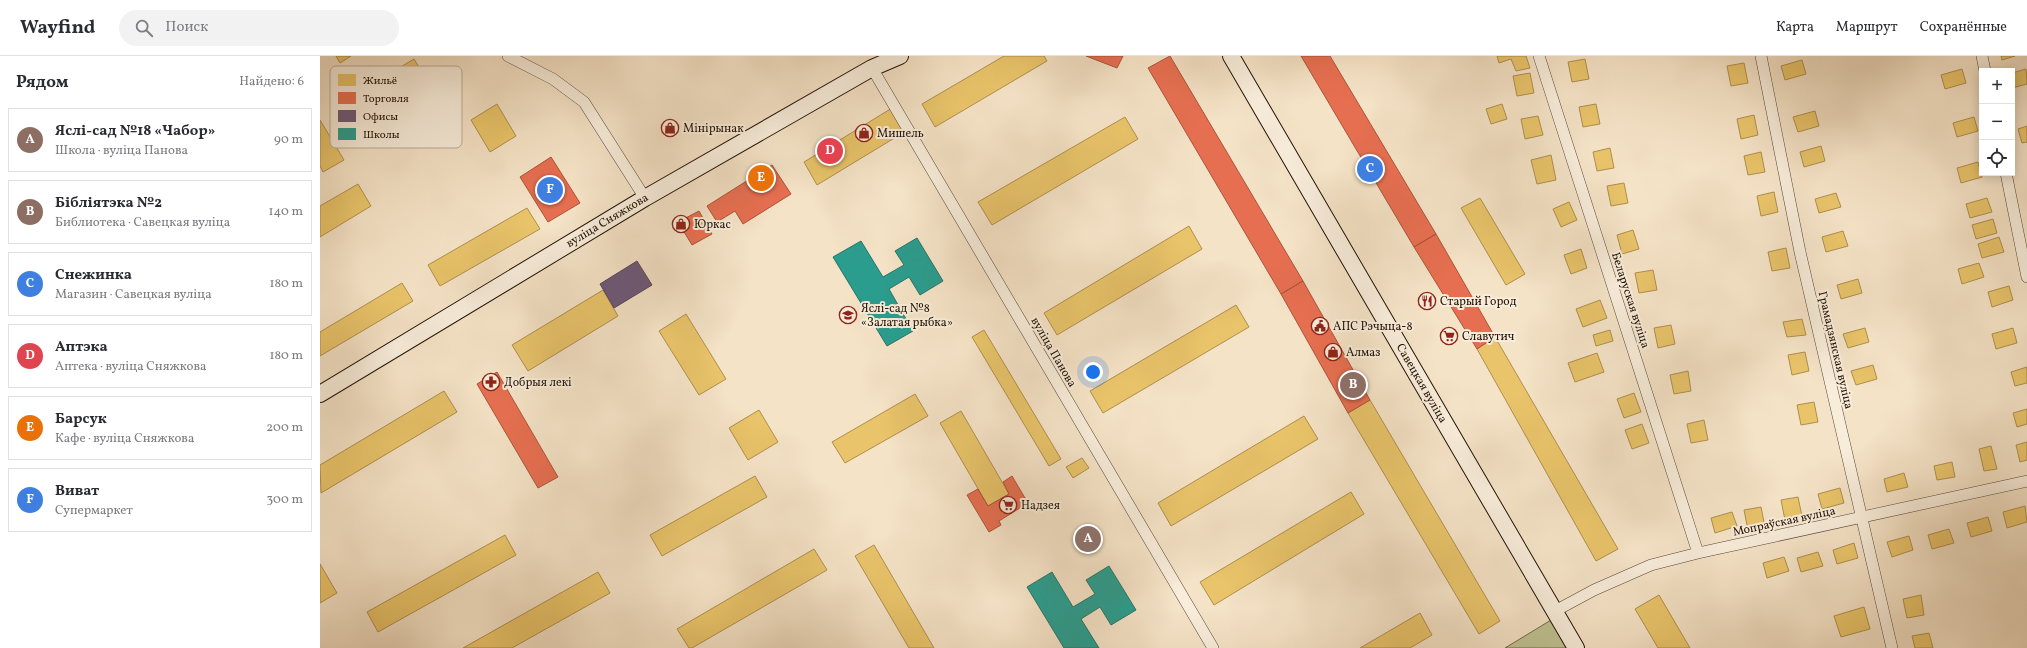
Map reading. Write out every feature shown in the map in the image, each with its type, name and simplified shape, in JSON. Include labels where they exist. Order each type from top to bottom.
[{"type":"street","points":[[508,56],[553,79],[584,102],[645,198]]},
{"type":"street","name":"вуліца Сняжкова","points":[[320,394],[645,198],[872,68],[900,56]]},
{"type":"street","name":"Савецкая вуліца","points":[[1231,56],[1576,648]]},
{"type":"street","name":"Беларуская вуліца","points":[[1540,56],[1698,553]]},
{"type":"street","name":"Грамадзянская вуліца","points":[[1761,56],[1800,252],[1892,648]]},
{"type":"street","points":[[1982,56],[1984,68]]},
{"type":"street","name":"вуліца Панова","points":[[872,68],[1213,648]]},
{"type":"street","points":[[2007,176],[2027,277]]},
{"type":"street","name":"Мопраўская вуліца","points":[[1555,611],[1594,590],[1651,565],[1698,553],[2027,481]]},
{"type":"green space","points":[[1556,617],[1574,648],[1505,648]]},
{"type":"building: Жильё","points":[[336,56],[351,56],[340,63]]},
{"type":"building: Жильё","points":[[1004,56],[1044,56],[1047,61],[935,127],[922,104]]},
{"type":"building: Жильё","points":[[1497,56],[1526,56],[1530,68],[1516,71],[1511,59],[1499,63]]},
{"type":"building: Жильё","points":[[2001,56],[2015,56],[2002,60]]},
{"type":"building: Жильё","points":[[414,59],[418,66],[402,66]]},
{"type":"building: Жильё","points":[[1585,59],[1589,79],[1572,82],[1568,62]]},
{"type":"building: Жильё","points":[[1802,60],[1806,74],[1785,80],[1781,66]]},
{"type":"building: Жильё","points":[[1744,63],[1748,83],[1731,86],[1727,66]]},
{"type":"building: Жильё","points":[[1962,69],[1966,83],[1945,89],[1941,75]]},
{"type":"building: Жильё","points":[[2026,69],[2027,84],[2015,87],[2015,72]]},
{"type":"building: Жильё","points":[[1530,73],[1534,93],[1517,96],[1513,76]]},
{"type":"building: Жильё","points":[[497,104],[516,136],[490,152],[471,120]]},
{"type":"building: Жильё","points":[[1502,104],[1507,119],[1491,124],[1486,109]]},
{"type":"building: Жильё","points":[[1596,104],[1600,124],[1583,127],[1579,107]]},
{"type":"building: Жильё","points":[[892,108],[906,131],[817,185],[804,162]]},
{"type":"building: Жильё","points":[[1815,111],[1819,126],[1798,132],[1793,117]]},
{"type":"building: Жильё","points":[[1754,115],[1758,135],[1741,139],[1737,119]]},
{"type":"building: Жильё","points":[[1538,116],[1543,135],[1525,139],[1521,119]]},
{"type":"building: Жильё","points":[[1125,117],[1138,139],[992,225],[978,202]]},
{"type":"building: Жильё","points":[[1974,117],[1978,131],[1957,137],[1953,123]]},
{"type":"building: Жильё","points":[[320,120],[330,137],[330,148],[337,148],[344,160],[323,172],[320,166]]},
{"type":"building: Жильё","points":[[2027,126],[2027,142],[2022,143],[2018,129]]},
{"type":"building: Жильё","points":[[1821,146],[1825,161],[1804,167],[1800,152]]},
{"type":"building: Жильё","points":[[1610,148],[1614,168],[1597,171],[1593,152]]},
{"type":"building: Жильё","points":[[1761,152],[1765,172],[1748,175],[1744,156]]},
{"type":"building: Жильё","points":[[1551,155],[1556,180],[1537,184],[1531,160]]},
{"type":"building: Жильё","points":[[1978,162],[1979,176],[1982,177],[1961,183],[1957,168]]},
{"type":"building: Жильё","points":[[1624,183],[1628,203],[1611,206],[1607,186]]},
{"type":"building: Жильё","points":[[358,184],[371,206],[320,237],[320,206]]},
{"type":"building: Жильё","points":[[1774,192],[1778,212],[1761,216],[1757,196]]},
{"type":"building: Жильё","points":[[1836,193],[1841,207],[1819,213],[1815,199]]},
{"type":"building: Жильё","points":[[1480,198],[1525,274],[1506,285],[1461,208]]},
{"type":"building: Жильё","points":[[1987,198],[1992,212],[1970,218],[1966,204]]},
{"type":"building: Жильё","points":[[1569,202],[1577,220],[1561,227],[1553,209]]},
{"type":"building: Жильё","points":[[527,208],[540,229],[440,286],[428,265]]},
{"type":"building: Жильё","points":[[1993,219],[1997,233],[1976,239],[1972,225]]},
{"type":"building: Жильё","points":[[1189,226],[1202,249],[1057,335],[1044,313]]},
{"type":"building: Жильё","points":[[1633,230],[1639,249],[1622,254],[1617,235]]},
{"type":"building: Жильё","points":[[1843,231],[1848,246],[1826,252],[1822,237]]},
{"type":"building: Жильё","points":[[1999,237],[2004,252],[1982,258],[1978,244]]},
{"type":"building: Жильё","points":[[1786,248],[1790,268],[1772,271],[1768,252]]},
{"type":"building: Жильё","points":[[1581,249],[1587,268],[1571,274],[1564,255]]},
{"type":"building: Жильё","points":[[1979,263],[1984,277],[1962,284],[1958,269]]},
{"type":"building: Жильё","points":[[1653,270],[1657,290],[1639,293],[1635,273]]},
{"type":"building: Жильё","points":[[1858,279],[1862,293],[1841,299],[1837,285]]},
{"type":"building: Жильё","points":[[402,283],[413,301],[320,356],[320,332]]},
{"type":"building: Жильё","points":[[2009,286],[2013,300],[1992,307],[1988,292]]},
{"type":"building: Жильё","points":[[603,290],[618,316],[528,371],[512,345]]},
{"type":"building: Жильё","points":[[1600,300],[1607,318],[1583,327],[1576,309]]},
{"type":"building: Жильё","points":[[1236,305],[1249,327],[1103,413],[1090,391]]},
{"type":"building: Жильё","points":[[686,314],[726,379],[699,395],[659,331]]},
{"type":"building: Жильё","points":[[1802,319],[1806,335],[1787,337],[1783,322]]},
{"type":"building: Жильё","points":[[1671,325],[1675,344],[1658,348],[1654,328]]},
{"type":"building: Жильё","points":[[1865,328],[1869,342],[1848,348],[1843,334]]},
{"type":"building: Жильё","points":[[2013,328],[2017,343],[1996,349],[1992,334]]},
{"type":"building: Жильё","points":[[984,330],[1061,459],[1049,466],[972,337]]},
{"type":"building: Жильё","points":[[1610,330],[1613,341],[1596,346],[1593,335]]},
{"type":"building: Жильё","points":[[1495,337],[1618,549],[1596,561],[1477,349]]},
{"type":"building: Жильё","points":[[1805,352],[1809,371],[1792,375],[1788,355]]},
{"type":"building: Жильё","points":[[1597,353],[1604,372],[1575,382],[1568,363]]},
{"type":"building: Жильё","points":[[1873,365],[1877,379],[1856,385],[1851,371]]},
{"type":"building: Жильё","points":[[2027,367],[2027,383],[2015,386],[2011,372]]},
{"type":"building: Жильё","points":[[1688,371],[1691,391],[1674,394],[1670,375]]},
{"type":"building: Жильё","points":[[444,391],[457,412],[321,493],[320,465]]},
{"type":"building: Жильё","points":[[1634,393],[1641,412],[1624,418],[1617,399]]},
{"type":"building: Жильё","points":[[915,394],[928,416],[845,463],[832,442]]},
{"type":"building: Жильё","points":[[1370,400],[1500,621],[1479,634],[1348,413]]},
{"type":"building: Жильё","points":[[1814,402],[1818,422],[1801,425],[1797,405]]},
{"type":"building: Жильё","points":[[2027,409],[2027,424],[2017,427],[2013,413]]},
{"type":"building: Жильё","points":[[759,410],[778,442],[748,460],[729,428]]},
{"type":"building: Жильё","points":[[961,411],[1009,494],[988,506],[940,423]]},
{"type":"building: Жильё","points":[[1304,416],[1318,439],[1171,526],[1158,503]]},
{"type":"building: Жильё","points":[[1704,420],[1708,440],[1691,443],[1687,424]]},
{"type":"building: Жильё","points":[[1642,424],[1649,443],[1632,449],[1625,430]]},
{"type":"building: Жильё","points":[[2027,442],[2027,460],[2020,462],[2016,445]]},
{"type":"building: Жильё","points":[[1991,446],[1997,469],[1984,471],[1979,449]]},
{"type":"building: Жильё","points":[[1082,458],[1089,468],[1073,478],[1066,467]]},
{"type":"building: Жильё","points":[[1952,462],[1955,477],[1937,480],[1934,466]]},
{"type":"building: Жильё","points":[[1904,473],[1908,487],[1887,492],[1884,479]]},
{"type":"building: Жильё","points":[[755,476],[767,497],[662,556],[650,535]]},
{"type":"building: Жильё","points":[[1840,488],[1844,503],[1822,509],[1818,494]]},
{"type":"building: Жильё","points":[[1351,492],[1364,514],[1214,605],[1200,582]]},
{"type":"building: Жильё","points":[[1798,497],[1802,516],[1785,520],[1781,500]]},
{"type":"building: Жильё","points":[[2025,506],[2027,522],[2007,528],[2003,512]]},
{"type":"building: Жильё","points":[[1761,507],[1765,527],[1748,530],[1744,510]]},
{"type":"building: Жильё","points":[[1732,512],[1737,526],[1715,533],[1711,518]]},
{"type":"building: Жильё","points":[[1988,517],[1992,531],[1971,537],[1967,523]]},
{"type":"building: Жильё","points":[[1949,529],[1954,543],[1932,549],[1928,535]]},
{"type":"building: Жильё","points":[[505,535],[516,555],[378,632],[367,612]]},
{"type":"building: Жильё","points":[[1909,536],[1913,550],[1892,557],[1887,542]]},
{"type":"building: Жильё","points":[[1854,543],[1858,558],[1837,564],[1833,550]]},
{"type":"building: Жильё","points":[[874,545],[934,648],[909,648],[855,556]]},
{"type":"building: Жильё","points":[[814,549],[827,570],[692,648],[689,648],[677,629]]},
{"type":"building: Жильё","points":[[1818,552],[1823,566],[1801,572],[1797,558]]},
{"type":"building: Жильё","points":[[1784,557],[1789,571],[1767,578],[1763,563]]},
{"type":"building: Жильё","points":[[320,564],[337,593],[320,603]]},
{"type":"building: Жильё","points":[[598,572],[610,593],[512,648],[463,648]]},
{"type":"building: Жильё","points":[[1659,595],[1690,648],[1658,648],[1635,609]]},
{"type":"building: Жильё","points":[[1921,595],[1924,615],[1907,618],[1903,599]]},
{"type":"building: Жильё","points":[[1864,607],[1870,629],[1841,637],[1834,616]]},
{"type":"building: Жильё","points":[[1420,613],[1432,635],[1410,648],[1360,648]]},
{"type":"building: Жильё","points":[[1929,633],[1933,648],[1915,648],[1912,636]]},
{"type":"building: Торговля","points":[[1086,56],[1123,56],[1117,68]]},
{"type":"building: Торговля","points":[[1170,56],[1303,281],[1281,294],[1148,68]]},
{"type":"building: Торговля","points":[[1301,56],[1330,56],[1436,234],[1414,247]]},
{"type":"building: Торговля","points":[[551,157],[580,203],[548,222],[520,177]]},
{"type":"building: Торговля","points":[[772,165],[791,194],[743,224],[735,211],[717,222],[707,206]]},
{"type":"building: Торговля","points":[[699,211],[712,234],[692,245],[678,222]]},
{"type":"building: Торговля","points":[[1436,234],[1495,337],[1477,349],[1414,247]]},
{"type":"building: Торговля","points":[[1303,281],[1370,400],[1348,413],[1281,294]]},
{"type":"building: Торговля","points":[[497,372],[558,477],[538,488],[477,384]]},
{"type":"building: Торговля","name":"Надзея","points":[[1012,476],[1028,503],[999,521],[1001,525],[989,532],[967,495],[978,489],[988,506],[1009,494],[1003,482]]},
{"type":"building: Офисы","points":[[637,261],[652,285],[614,308],[600,284]]},
{"type":"building: Школы","points":[[917,238],[943,281],[920,295],[909,277],[889,289],[913,331],[887,346],[833,257],[861,241],[883,277],[904,265],[895,251]]},
{"type":"building: Школы","points":[[1109,566],[1136,610],[1111,625],[1100,607],[1081,619],[1099,648],[1064,648],[1027,587],[1052,572],[1073,607],[1095,594],[1086,580]]},
{"type":"place","name":"Мінірынак","points":[[670,128]]},
{"type":"place","name":"Мишель","points":[[864,133]]},
{"type":"place","name":"Аптэка","points":[[830,151]]},
{"type":"place","name":"Снежинка","points":[[1370,169]]},
{"type":"place","name":"Барсук","points":[[761,178]]},
{"type":"place","name":"Виват","points":[[550,190]]},
{"type":"place","name":"Юркас","points":[[681,224]]},
{"type":"place","name":"Старый Город","points":[[1427,301]]},
{"type":"place","name":"Яслі-сад №8 «Залатая рыбка»","points":[[848,315]]},
{"type":"place","name":"АПС Рэчыца-8","points":[[1320,326]]},
{"type":"place","name":"Славутич","points":[[1449,336]]},
{"type":"place","name":"Алмаз","points":[[1333,352]]},
{"type":"place","name":"Добрыя лекі","points":[[491,382]]},
{"type":"place","name":"Бібліятэка №2","points":[[1353,385]]},
{"type":"place","name":"Надзея","points":[[1008,505]]},
{"type":"place","name":"Яслі-сад №18 «Чабор»","points":[[1088,539]]}]
